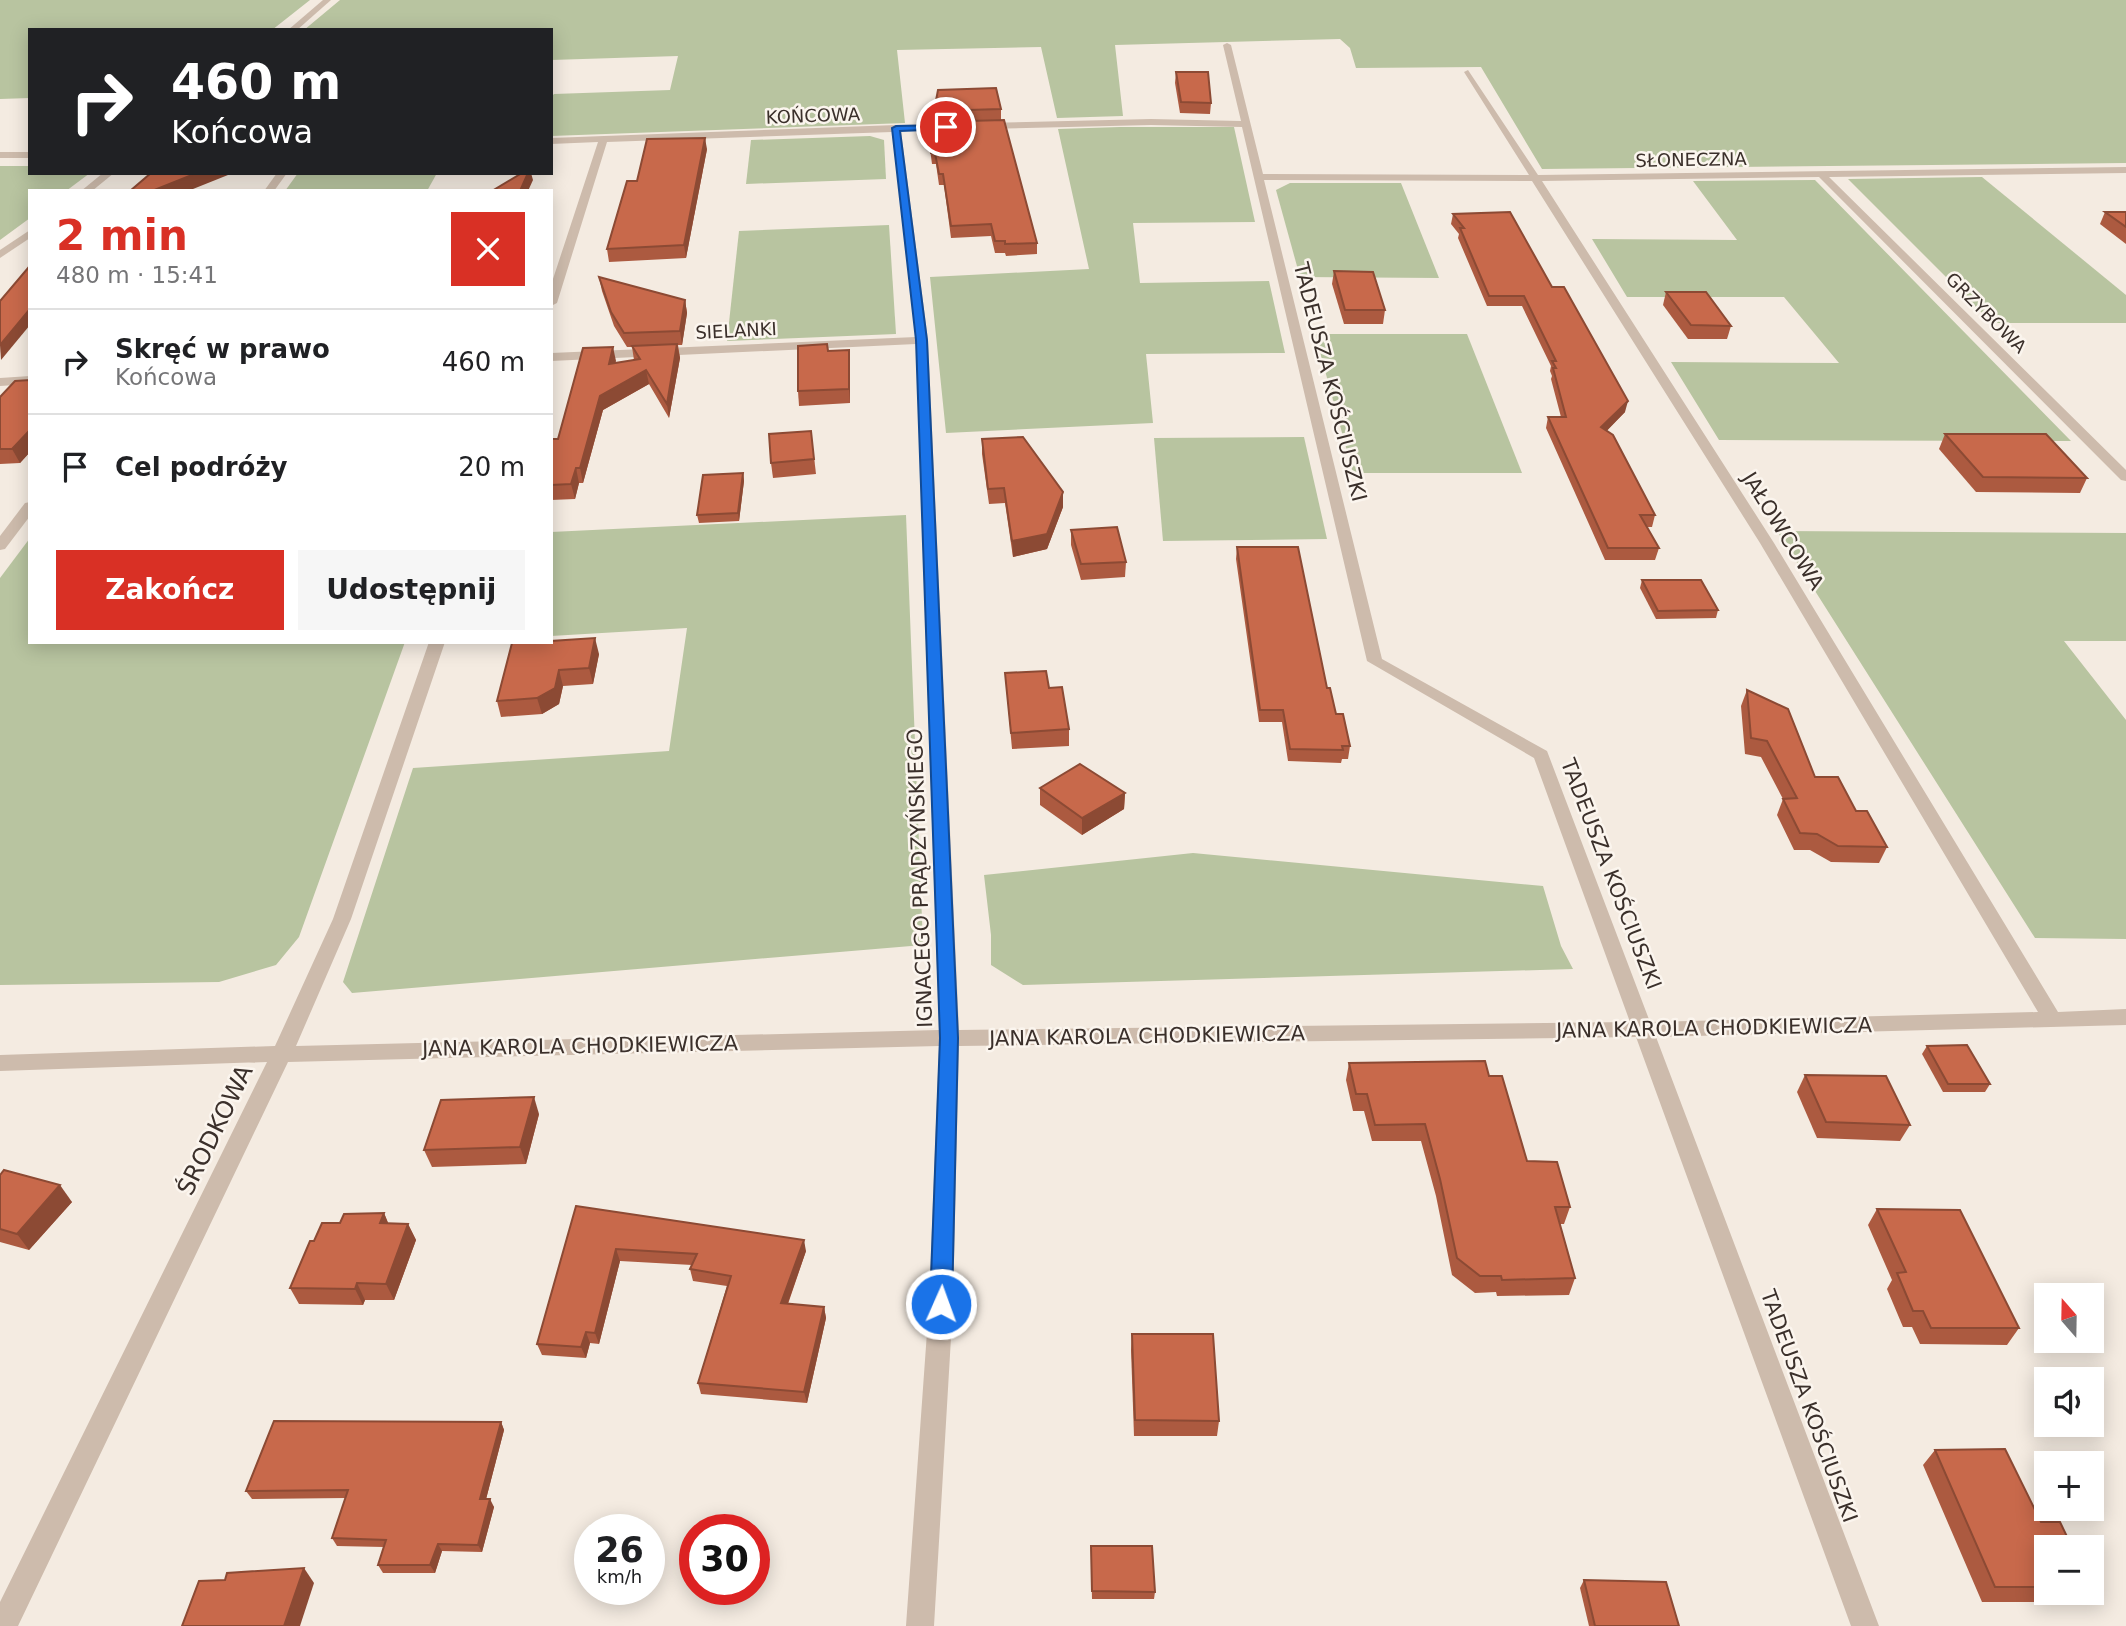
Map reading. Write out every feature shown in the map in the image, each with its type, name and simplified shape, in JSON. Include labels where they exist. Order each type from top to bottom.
[{"type":"street","points":[[294,28],[327,0]]},
{"type":"street","name":"TADEUSZA KOŚCIUSZKI","points":[[1227,45],[1375,661],[1541,755],[1646,1030],[1865,1626]]},
{"type":"street","name":"JAŁOWCOWA","points":[[1468,72],[1767,543],[2052,1019]]},
{"type":"street","name":"KOŃCOWA","points":[[553,141],[896,128],[1151,122],[1244,124]]},
{"type":"street","name":"IGNACEGO PRĄDZYŃSKIEGO","points":[[896,128],[922,340],[949,1038],[941,1304],[920,1626]]},
{"type":"street","points":[[553,297],[603,139]]},
{"type":"street","points":[[0,155],[28,155]]},
{"type":"street","name":"SŁONECZNA","points":[[1257,177],[1537,178],[2126,170]]},
{"type":"street","name":"GRZYBOWA","points":[[1821,174],[2126,477]]},
{"type":"street","points":[[89,189],[106,175]]},
{"type":"street","points":[[0,255],[28,234]]},
{"type":"street","name":"SIELANKI","points":[[553,357],[922,340]]},
{"type":"street","points":[[0,382],[28,380]]},
{"type":"street","points":[[0,546],[28,509]]},
{"type":"street","name":"ŚRODKOWA","points":[[3,1626],[282,1053],[342,919],[436,644]]},
{"type":"street","name":"JANA KAROLA CHODKIEWICZA","points":[[0,1063],[282,1053],[949,1038],[1646,1030],[2126,1017]]},
{"type":"green space","points":[[0,0],[310,0],[275,28],[28,28],[28,98],[0,99]]},
{"type":"green space","points":[[340,0],[2126,0],[2126,163],[1542,169],[1481,67],[1356,68],[1350,48],[1340,39],[1115,45],[1123,116],[1057,118],[1041,47],[897,50],[905,123],[553,136],[554,94],[670,90],[678,56],[553,60],[553,28],[306,28]]},
{"type":"green space","points":[[1234,127],[1255,222],[1133,223],[1140,283],[1269,281],[1285,353],[1146,354],[1153,423],[946,433],[930,277],[1089,269],[1058,129]]},
{"type":"green space","points":[[870,136],[884,140],[886,179],[746,184],[751,140]]},
{"type":"green space","points":[[0,166],[28,166],[28,175],[87,175],[69,189],[28,189],[28,219],[0,240]]},
{"type":"green space","points":[[297,175],[436,175],[428,189],[286,189]]},
{"type":"green space","points":[[1982,177],[2126,295],[2126,323],[1992,323],[1848,179]]},
{"type":"green space","points":[[1815,180],[2071,441],[1719,440],[1671,362],[1839,363],[1784,297],[1627,297],[1592,239],[1737,240],[1693,181]]},
{"type":"green space","points":[[1290,183],[1401,183],[1439,278],[1300,277],[1276,190]]},
{"type":"green space","points":[[889,225],[896,334],[727,341],[739,231]]},
{"type":"green space","points":[[1315,334],[1467,334],[1522,473],[1353,473]]},
{"type":"green space","points":[[1304,437],[1327,539],[1163,541],[1154,438]]},
{"type":"green space","points":[[906,515],[923,945],[352,993],[343,982],[413,768],[669,751],[687,628],[553,636],[553,532]]},
{"type":"green space","points":[[1777,531],[2126,533],[2126,641],[2064,641],[2126,720],[2126,939],[2035,938]]},
{"type":"green space","points":[[28,541],[28,644],[404,644],[299,937],[276,965],[219,982],[0,985],[0,578]]},
{"type":"green space","points":[[1193,853],[1543,886],[1561,946],[1573,969],[1023,985],[991,965],[991,935],[984,875]]},
{"type":"building","points":[[1176,72],[1208,72],[1211,103],[1181,102]]},
{"type":"building","points":[[996,88],[1001,109],[934,111],[938,90]]},
{"type":"building","points":[[1004,120],[1037,243],[1005,244],[1005,241],[995,241],[991,224],[951,226],[943,174],[939,174],[935,153],[931,153],[928,134],[931,122]]},
{"type":"building","points":[[705,138],[684,245],[607,249],[627,181],[637,181],[647,139]]},
{"type":"building","points":[[149,175],[192,175],[157,189],[132,189]]},
{"type":"building","points":[[519,175],[527,175],[521,189],[495,189]]},
{"type":"building","points":[[1510,212],[1552,287],[1564,287],[1628,401],[1601,427],[1613,435],[1655,515],[1640,515],[1659,548],[1608,548],[1548,417],[1566,417],[1553,368],[1556,368],[1552,361],[1556,361],[1524,296],[1489,296],[1460,228],[1464,228],[1453,214]]},
{"type":"building","points":[[2105,212],[2126,212],[2126,227]]},
{"type":"building","points":[[28,268],[28,311],[0,345],[0,301]]},
{"type":"building","points":[[1334,271],[1373,272],[1385,310],[1345,310]]},
{"type":"building","points":[[599,277],[685,300],[680,331],[624,333],[611,312]]},
{"type":"building","points":[[1666,292],[1706,292],[1731,326],[1691,325]]},
{"type":"building","points":[[677,344],[667,404],[646,370],[600,396],[580,468],[576,468],[571,484],[553,485],[553,439],[558,439],[583,348],[613,347],[609,364],[640,359],[632,346]]},
{"type":"building","points":[[827,344],[828,351],[849,350],[849,389],[798,391],[798,346]]},
{"type":"building","points":[[28,380],[28,432],[12,449],[0,449],[0,397],[15,381]]},
{"type":"building","points":[[811,431],[814,459],[771,463],[769,434]]},
{"type":"building","points":[[1945,434],[2046,434],[2087,478],[1983,477]]},
{"type":"building","points":[[1023,437],[1063,492],[1047,534],[1012,541],[1004,488],[988,489],[982,439]]},
{"type":"building","points":[[743,473],[738,513],[697,515],[703,475]]},
{"type":"building","points":[[1117,527],[1126,562],[1081,564],[1071,530]]},
{"type":"building","points":[[1237,547],[1298,547],[1327,688],[1330,688],[1336,714],[1343,714],[1350,746],[1342,746],[1343,750],[1290,749],[1283,710],[1260,710]]},
{"type":"building","points":[[1642,580],[1701,580],[1718,610],[1658,611]]},
{"type":"building","points":[[595,638],[589,668],[559,670],[555,688],[537,698],[497,701],[512,644],[553,644],[553,641]]},
{"type":"building","points":[[1046,671],[1049,688],[1062,687],[1069,729],[1011,733],[1005,673]]},
{"type":"building","points":[[1747,690],[1788,709],[1815,777],[1838,777],[1856,811],[1867,811],[1887,847],[1838,846],[1817,834],[1800,833],[1783,799],[1797,798],[1767,741],[1751,738]]},
{"type":"building","points":[[1080,764],[1125,793],[1082,818],[1040,788]]},
{"type":"building","points":[[1967,1045],[1990,1084],[1948,1084],[1927,1046]]},
{"type":"building","points":[[1485,1061],[1489,1076],[1502,1076],[1527,1161],[1557,1162],[1570,1207],[1555,1207],[1575,1278],[1502,1280],[1501,1276],[1480,1276],[1457,1258],[1425,1124],[1375,1125],[1367,1094],[1356,1094],[1349,1063]]},
{"type":"building","points":[[1805,1075],[1886,1076],[1910,1125],[1826,1122]]},
{"type":"building","points":[[534,1097],[520,1147],[424,1150],[441,1100]]},
{"type":"building","points":[[4,1170],[60,1185],[17,1234],[0,1229],[0,1175]]},
{"type":"building","points":[[576,1206],[804,1240],[781,1303],[824,1307],[804,1392],[698,1383],[731,1276],[690,1269],[697,1254],[616,1249],[595,1333],[586,1332],[581,1347],[537,1344]]},
{"type":"building","points":[[1877,1209],[1960,1210],[2019,1328],[1931,1328],[1923,1311],[1913,1311],[1897,1273],[1906,1272]]},
{"type":"building","points":[[384,1213],[380,1223],[408,1224],[386,1284],[357,1283],[355,1289],[290,1288],[310,1241],[314,1241],[322,1223],[340,1223],[344,1214]]},
{"type":"building","points":[[1132,1334],[1213,1334],[1219,1421],[1135,1420]]},
{"type":"building","points":[[274,1421],[501,1422],[480,1499],[490,1499],[478,1545],[438,1544],[430,1565],[378,1565],[386,1540],[332,1538],[348,1490],[246,1491]]},
{"type":"building","points":[[2005,1449],[2034,1508],[2034,1521],[2060,1522],[2066,1535],[2034,1535],[2034,1587],[1995,1587],[1935,1450]]},
{"type":"building","points":[[1091,1546],[1152,1546],[1155,1592],[1092,1591]]},
{"type":"building","points":[[304,1568],[284,1626],[182,1626],[199,1581],[225,1580],[227,1573]]},
{"type":"building","points":[[1584,1580],[1666,1582],[1679,1626],[1595,1626]]},
{"type":"route","points":[[941,1304],[949,1038],[922,340],[896,128],[946,127]]}]
